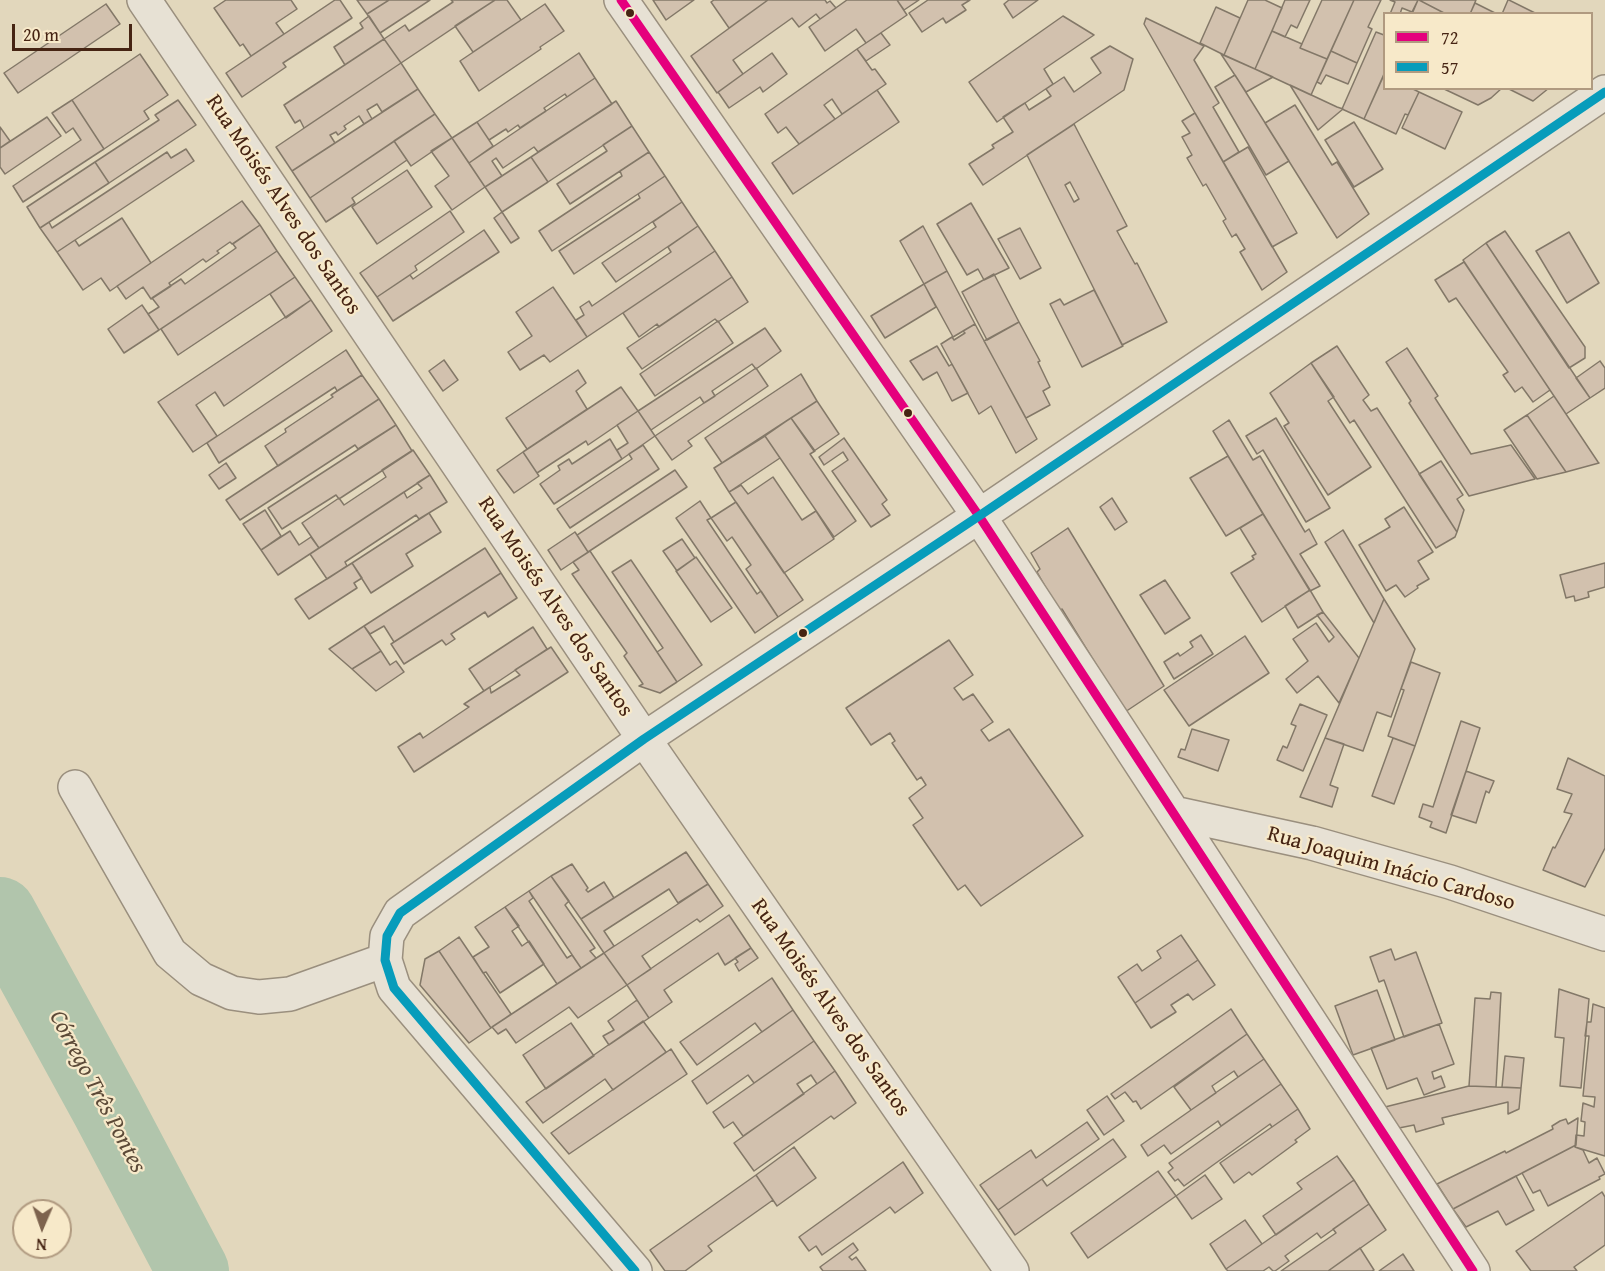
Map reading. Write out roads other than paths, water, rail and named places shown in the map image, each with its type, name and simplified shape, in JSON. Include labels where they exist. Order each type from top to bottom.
[{"type":"street","name":"Rua Moisés Alves dos Santos","points":[[144,0],[644,739],[1012,1271]]},
{"type":"street","points":[[621,0],[979,516],[1473,1271]]},
{"type":"street","points":[[635,1271],[394,988],[385,960],[387,936],[400,913],[644,739],[979,516],[1605,92]]},
{"type":"street","points":[[75,788],[170,954],[201,979],[232,993],[259,997],[290,994],[385,960]]},
{"type":"street","name":"Rua Joaquim Inácio Cardoso","points":[[1174,813],[1312,843],[1450,882],[1605,934]]},
{"type":"waterway","name":"Córrego Três Pontes","points":[[0,913],[193,1271]]}]
